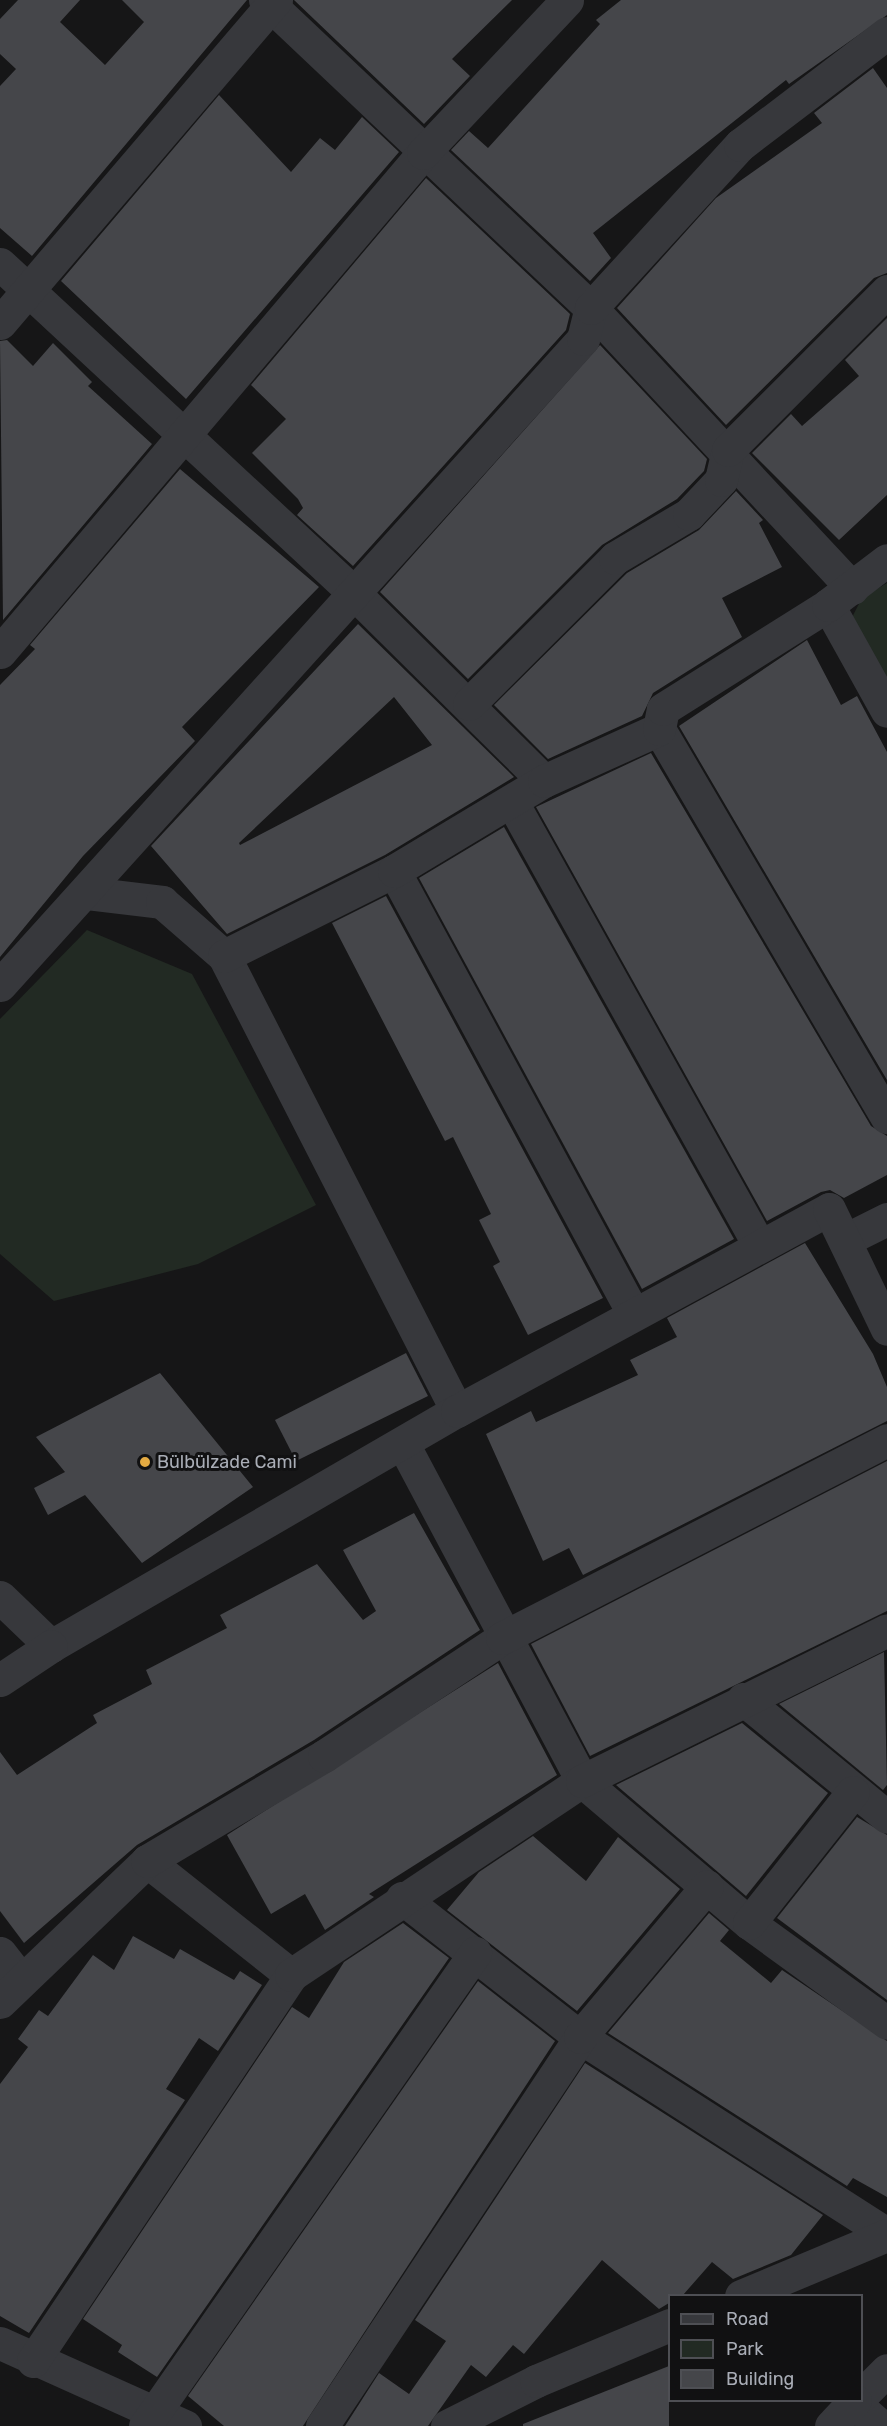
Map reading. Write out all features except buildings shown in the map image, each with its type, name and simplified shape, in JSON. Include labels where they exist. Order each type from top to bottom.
[{"type":"street","points":[[0,652],[186,438],[423,153],[567,0]]},
{"type":"street","points":[[0,323],[271,2],[423,153],[591,309],[728,450],[840,597],[887,711]]},
{"type":"street","points":[[0,985],[87,893],[356,595],[582,339],[591,309],[740,145],[887,33]]},
{"type":"street","points":[[0,264],[356,595],[470,704],[544,781]]},
{"type":"street","points":[[470,704],[615,558],[688,514],[721,480],[728,450],[887,291]]},
{"type":"street","points":[[887,560],[840,597],[663,708],[659,729],[887,1117]]},
{"type":"street","points":[[224,956],[394,871],[513,804],[544,781],[659,729]]},
{"type":"street","points":[[513,804],[759,1245]]},
{"type":"street","points":[[394,871],[633,1313]]},
{"type":"street","points":[[87,893],[162,902],[224,956],[457,1411]]},
{"type":"street","points":[[0,1680],[51,1646],[457,1411],[633,1313],[829,1209],[887,1329]]},
{"type":"street","points":[[845,1240],[887,1219]]},
{"type":"street","points":[[0,1953],[11,1991],[147,1861],[324,1755],[502,1638],[887,1440]]},
{"type":"street","points":[[403,1444],[502,1638],[582,1781],[749,1923],[887,2023]]},
{"type":"street","points":[[0,1597],[51,1646]]},
{"type":"street","points":[[33,2361],[291,1976],[402,1898],[582,1781],[743,1699],[887,1630]]},
{"type":"street","points":[[743,1699],[853,1792],[887,1817]]},
{"type":"street","points":[[749,1923],[853,1792]]},
{"type":"street","points":[[147,1861],[291,1976]]},
{"type":"street","points":[[322,2426],[580,2037],[707,1886]]},
{"type":"street","points":[[402,1898],[580,2037],[887,2234]]},
{"type":"street","points":[[0,2343],[33,2361],[162,2421],[475,1953]]},
{"type":"street","points":[[743,2294],[887,2234]]},
{"type":"street","points":[[447,2426],[536,2381],[668,2325]]},
{"type":"street","points":[[863,2393],[887,2370]]},
{"type":"street","points":[[831,2426],[854,2402]]},
{"type":"street","points":[[860,2402],[881,2426]]},
{"type":"green space","points":[[887,583],[887,687],[849,623],[862,598]]},
{"type":"green space","points":[[87,930],[192,974],[316,1205],[198,1264],[54,1301],[0,1254],[0,1019]]},
{"type":"place","name":"Bülbülzade Cami","points":[[145,1462]]}]
